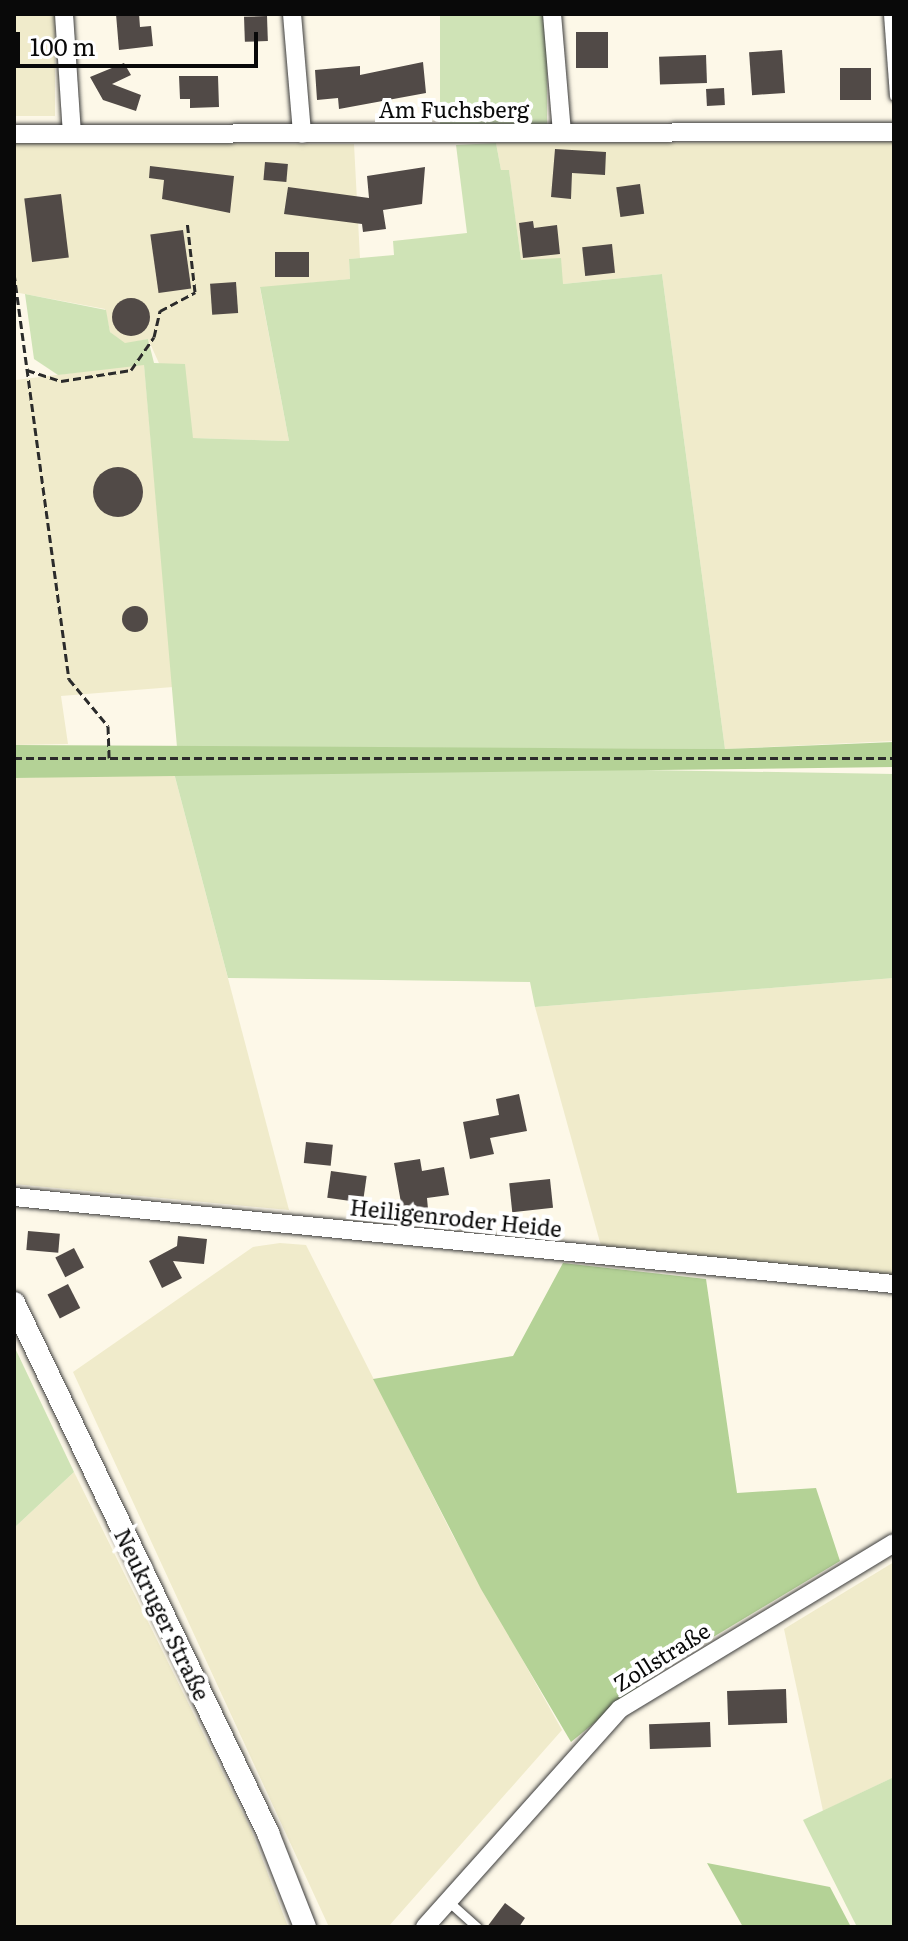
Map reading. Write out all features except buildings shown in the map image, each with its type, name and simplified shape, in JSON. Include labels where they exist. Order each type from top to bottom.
[{"type":"street","points":[[64,14],[72,134]]},
{"type":"street","points":[[292,14],[302,134]]},
{"type":"street","points":[[552,14],[562,132]]},
{"type":"street","name":"Am Fuchsberg","points":[[14,134],[894,132]]},
{"type":"street","name":"Heiligenroder Heide","points":[[14,1197],[894,1284]]},
{"type":"street","name":"Neukruger Straße","points":[[14,1303],[268,1833],[305,1927]]},
{"type":"street","name":"Zollstraße","points":[[429,1926],[620,1709],[894,1543]]},
{"type":"lane","points":[[888,14],[894,96]]},
{"type":"lane","points":[[449,1902],[477,1927]]},
{"type":"path","points":[[27,370],[61,381],[131,370],[154,337],[160,311],[195,292],[187,221]]},
{"type":"path","points":[[14,273],[69,679],[108,726],[109,758]]},
{"type":"path","points":[[14,758],[894,758]]},
{"type":"shaded area","points":[[14,14],[55,14],[55,116],[14,116]]},
{"type":"shaded area","points":[[14,142],[354,144],[360,258],[349,259],[350,279],[260,288],[289,441],[193,438],[148,339],[125,344],[110,332],[105,309],[14,292]]},
{"type":"shaded area","points":[[894,142],[894,741],[725,749],[662,274],[563,284],[521,261],[509,171],[501,170],[496,143]]},
{"type":"shaded area","points":[[144,364],[173,687],[61,696],[68,744],[14,745],[14,368],[16,380]]},
{"type":"shaded area","points":[[174,773],[289,1210],[14,1184],[14,778]]},
{"type":"shaded area","points":[[894,978],[894,1275],[601,1246],[535,1007]]},
{"type":"shaded area","points":[[280,1243],[306,1245],[452,1534],[562,1730],[388,1927],[329,1927],[73,1372],[253,1247]]},
{"type":"shaded area","points":[[74,1472],[252,1832],[288,1927],[14,1927],[14,1528]]},
{"type":"shaded area","points":[[894,1562],[894,1777],[823,1811],[784,1629]]},
{"type":"green space","points":[[440,14],[547,14],[547,126],[440,126]]},
{"type":"green space","points":[[496,143],[501,170],[509,170],[521,260],[561,258],[563,284],[662,274],[725,749],[177,747],[144,365],[58,375],[34,359],[25,294],[106,310],[110,332],[125,343],[148,339],[154,363],[185,364],[193,438],[289,441],[260,287],[350,279],[349,259],[394,255],[393,241],[467,233],[456,145]]},
{"type":"green space","points":[[894,742],[894,767],[14,778],[14,745],[725,749]]},
{"type":"green space","points":[[463,767],[894,774],[894,978],[535,1007],[530,982],[228,978],[174,773]]},
{"type":"green space","points":[[563,1263],[706,1279],[737,1493],[816,1488],[840,1561],[660,1669],[571,1742],[481,1589],[373,1379],[513,1356]]},
{"type":"green space","points":[[14,1346],[74,1472],[14,1528]]},
{"type":"green space","points":[[894,1777],[894,1927],[857,1927],[803,1820]]},
{"type":"green space","points":[[707,1863],[830,1887],[851,1927],[743,1927]]}]
